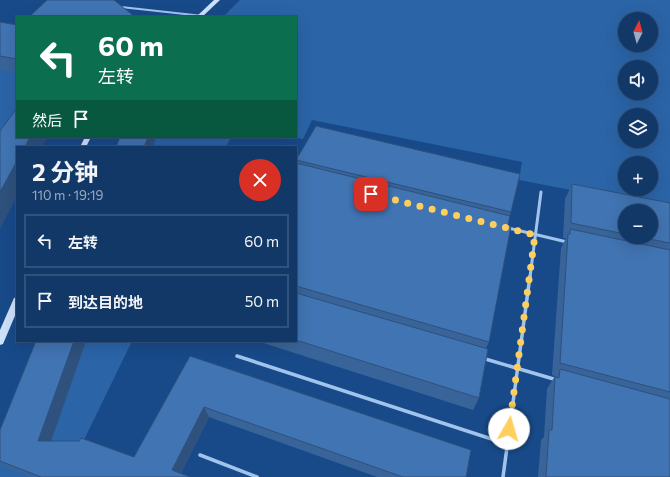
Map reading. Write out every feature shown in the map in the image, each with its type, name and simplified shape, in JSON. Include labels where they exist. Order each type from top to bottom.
[{"type":"street","points":[[200,16],[217,0]]},
{"type":"street","points":[[0,341],[16,303]]},
{"type":"lane","points":[[120,7],[191,16]]},
{"type":"lane","points":[[503,477],[541,192]]},
{"type":"lane","points":[[504,227],[572,243]]},
{"type":"lane","points":[[237,356],[507,444]]},
{"type":"lane","points":[[479,358],[563,382]]},
{"type":"lane","points":[[200,455],[257,477]]},
{"type":"shaded area","points":[[240,0],[670,0],[670,209],[658,207],[658,204],[644,204],[519,180],[522,162],[312,120],[303,139],[297,138],[297,16],[224,16]]},
{"type":"shaded area","points":[[0,67],[16,70],[16,120],[0,140]]},
{"type":"shaded area","points":[[125,138],[230,138],[226,146],[121,146]]},
{"type":"shaded area","points":[[41,342],[132,342],[66,477],[0,477],[0,443]]},
{"type":"building","points":[[47,0],[114,0],[134,16],[30,16]]},
{"type":"building","points":[[0,22],[16,25],[16,59],[0,56]]},
{"type":"building","points":[[16,109],[16,138],[30,138],[26,146],[16,146],[16,163],[0,192],[0,131]]},
{"type":"building","points":[[316,126],[520,174],[511,212],[297,160]]},
{"type":"building","points":[[120,138],[148,138],[144,146],[116,146]]},
{"type":"building","points":[[297,163],[510,216],[508,225],[511,226],[489,342],[297,286]]},
{"type":"building","points":[[572,184],[618,193],[618,196],[634,196],[670,203],[670,243],[658,241],[658,204],[618,204],[618,233],[571,223]]},
{"type":"building","points":[[570,229],[618,239],[618,244],[641,244],[670,250],[670,392],[560,363],[568,234],[570,234]]},
{"type":"building","points":[[297,293],[488,349],[479,398],[297,340]]},
{"type":"building","points":[[36,342],[74,342],[38,441],[79,441],[81,438],[134,457],[190,356],[471,450],[466,477],[403,477],[204,407],[172,470],[190,477],[41,477],[0,461],[0,430]]},
{"type":"building","points":[[560,369],[670,399],[670,477],[546,477],[549,430],[552,430],[555,377],[559,378]]},
{"type":"route","points":[[371,194],[535,235],[509,429]]}]
